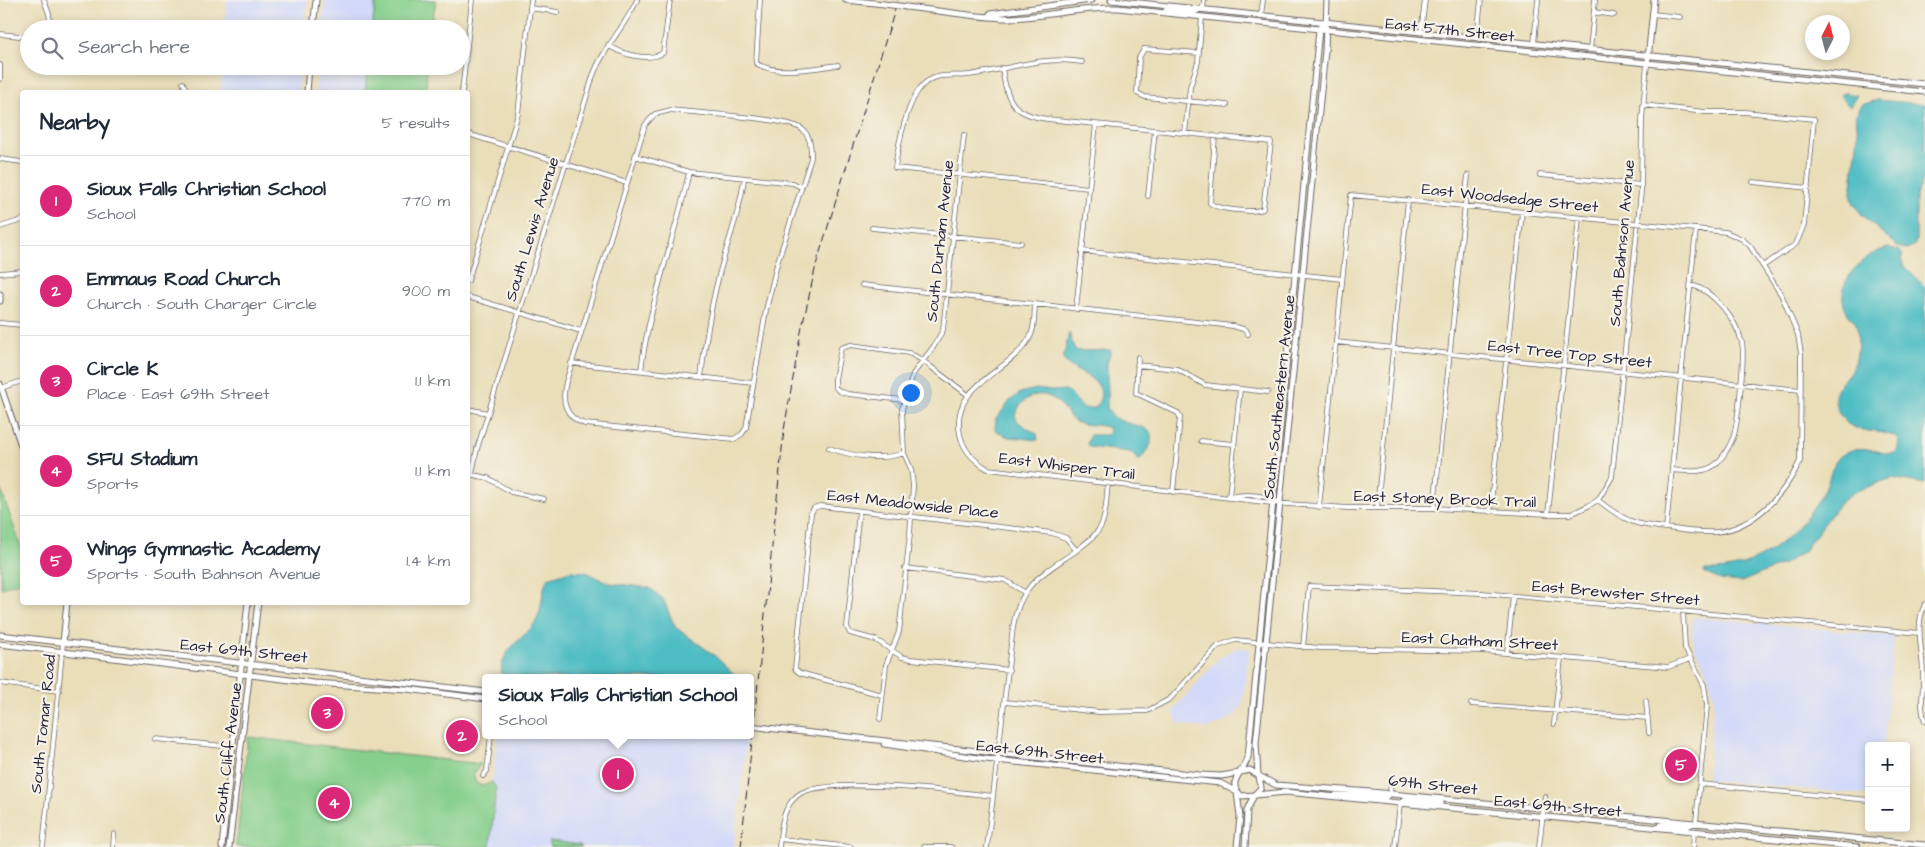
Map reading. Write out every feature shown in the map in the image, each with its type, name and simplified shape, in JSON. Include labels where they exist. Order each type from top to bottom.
[{"type":"main road","points":[[314,20],[316,0]]},
{"type":"main road","name":"East 57th Street","points":[[846,0],[1010,18],[1093,8],[1148,11],[1925,92]]},
{"type":"main road","name":"East 57th Street","points":[[972,14],[1004,13],[1091,0]]},
{"type":"main road","name":"East 57th Street","points":[[1111,0],[1925,84]]},
{"type":"main road","name":"South Southeastern Avenue","points":[[1240,772],[1248,757],[1319,29],[1324,21],[1327,0]]},
{"type":"main road","name":"South Bahnson Avenue","points":[[1647,64],[1654,0]]},
{"type":"main road","points":[[1148,11],[1196,11],[1203,8]]},
{"type":"main road","name":"South Southeastern Avenue","points":[[1258,776],[1256,742],[1327,30],[1324,21]]},
{"type":"main road","points":[[307,90],[308,75]]},
{"type":"main road","points":[[0,294],[0,301]]},
{"type":"main road","points":[[1,386],[20,442]]},
{"type":"main road","name":"South Tomar Road","points":[[63,643],[67,605]]},
{"type":"main road","name":"South Cliff Avenue","points":[[222,847],[248,605]]},
{"type":"main road","name":"South Cliff Avenue","points":[[229,847],[258,605]]},
{"type":"main road","name":"East 69th Street","points":[[0,635],[482,692]]},
{"type":"main road","name":"East 69th Street","points":[[0,644],[240,674],[482,699]]},
{"type":"main road","name":"East 69th Street","points":[[754,726],[1207,775],[1240,772]]},
{"type":"main road","name":"East 69th Street","points":[[839,736],[998,761],[1220,783],[1237,792]]},
{"type":"main road","points":[[1237,847],[1240,817],[1234,783],[1240,772],[1250,770],[1258,776],[1261,785],[1247,810],[1246,847]]},
{"type":"main road","name":"69th Street","points":[[1258,776],[1276,785],[1696,822]]},
{"type":"main road","points":[[1237,792],[1245,797],[1255,795]]},
{"type":"main road","name":"East 69th Street","points":[[1255,795],[1279,792],[1326,796],[1858,847]]},
{"type":"main road","points":[[1326,796],[1345,794],[1386,797],[1390,794]]},
{"type":"main road","points":[[1400,804],[1406,800],[1441,802],[1456,800]]},
{"type":"main road","points":[[1651,827],[1660,825],[1687,826],[1696,822],[1925,845]]},
{"type":"street","points":[[44,0],[50,20]]},
{"type":"street","points":[[470,20],[472,0]]},
{"type":"street","points":[[470,274],[518,114],[531,0]]},
{"type":"street","name":"South Lewis Avenue","points":[[470,474],[593,76],[600,57],[629,16],[637,0]]},
{"type":"street","points":[[608,45],[619,52],[630,54],[652,57],[663,53],[670,0]]},
{"type":"street","points":[[760,0],[756,63],[764,67],[800,70],[838,65]]},
{"type":"street","points":[[1203,8],[1204,0]]},
{"type":"street","points":[[1261,15],[1263,0]]},
{"type":"street","points":[[1421,32],[1425,0]]},
{"type":"street","points":[[1477,38],[1481,0]]},
{"type":"street","points":[[1534,44],[1538,0]]},
{"type":"street","points":[[1590,50],[1596,0]]},
{"type":"street","points":[[530,8],[558,12]]},
{"type":"street","points":[[1594,12],[1614,15]]},
{"type":"street","points":[[1652,14],[1680,17]]},
{"type":"street","points":[[1185,133],[1188,102],[1199,53],[1202,17]]},
{"type":"street","points":[[0,34],[20,36]]},
{"type":"street","points":[[1199,53],[1146,48],[1139,55],[1136,87],[1138,94],[1145,97],[1227,105]]},
{"type":"street","points":[[1082,62],[1060,60],[968,75],[942,75],[925,83],[914,97],[899,145],[896,168],[1089,188]]},
{"type":"street","name":"South Bahnson Avenue","points":[[1607,487],[1612,477],[1638,224],[1643,105],[1647,64]]},
{"type":"street","points":[[0,65],[0,78]]},
{"type":"street","points":[[1002,68],[1006,93],[1011,102],[1023,112],[1047,119],[1215,136],[1271,142],[1264,209],[1256,212],[1216,208],[1209,200],[1215,136]]},
{"type":"street","points":[[462,90],[464,75]]},
{"type":"street","points":[[183,83],[185,90]]},
{"type":"street","points":[[1598,500],[1618,516],[1636,524],[1715,532],[1750,520],[1764,510],[1795,472],[1800,461],[1801,354],[1795,324],[1782,296],[1763,266],[1796,244],[1804,226],[1814,119],[1745,112],[1705,112],[1643,105]]},
{"type":"street","points":[[662,111],[783,122],[801,129],[810,141],[811,158],[775,273],[753,383],[748,422],[742,434],[728,440],[585,424],[575,420],[567,410],[563,393],[627,183],[648,120],[662,111]]},
{"type":"street","points":[[1076,309],[1096,124]]},
{"type":"street","points":[[1148,196],[1155,130]]},
{"type":"street","points":[[470,135],[627,183]]},
{"type":"street","name":"South Durham Avenue","points":[[880,718],[886,665],[899,632],[913,485],[910,469],[904,454],[901,425],[904,400],[913,374],[938,340],[943,330],[964,136]]},
{"type":"street","points":[[635,156],[689,172],[793,183],[802,186]]},
{"type":"street","points":[[0,159],[20,162]]},
{"type":"street","points":[[641,371],[650,315],[682,206],[689,172]]},
{"type":"street","points":[[1540,174],[1641,185]]},
{"type":"street","points":[[1434,508],[1468,175]]},
{"type":"street","points":[[701,377],[718,278],[740,206],[744,179]]},
{"type":"street","points":[[1753,182],[1808,188]]},
{"type":"street","name":"East Woodsedge Street","points":[[1342,279],[1351,194],[1726,232],[1747,243],[1763,266]]},
{"type":"street","points":[[1377,508],[1408,200]]},
{"type":"street","points":[[1490,512],[1522,212]]},
{"type":"street","points":[[1548,514],[1578,218]]},
{"type":"street","points":[[0,227],[20,221]]},
{"type":"street","points":[[872,228],[1021,243]]},
{"type":"street","points":[[1666,528],[1696,229]]},
{"type":"street","points":[[1082,251],[1342,279],[1320,506]]},
{"type":"street","points":[[0,273],[20,271]]},
{"type":"street","points":[[862,285],[1233,326],[1246,330],[1248,334]]},
{"type":"street","points":[[1672,470],[1696,472],[1715,465],[1726,452],[1734,436],[1740,384],[1743,350],[1738,334],[1716,298],[1705,290],[1690,285]]},
{"type":"street","points":[[470,298],[581,331]]},
{"type":"street","name":"East Whisper Trail","points":[[1035,305],[1032,332],[1026,344],[968,395],[960,410],[959,431],[966,451],[978,463],[997,471],[1173,492],[1229,497],[1243,495],[1281,503]]},
{"type":"street","points":[[0,323],[20,325]]},
{"type":"street","name":"East Tree Top Street","points":[[1336,342],[1801,390]]},
{"type":"street","points":[[904,400],[848,394],[839,391],[835,383],[838,352],[843,346],[851,345],[903,351],[922,360],[968,395]]},
{"type":"street","points":[[1138,357],[1136,393],[1178,413],[1180,417],[1173,492]]},
{"type":"street","points":[[571,363],[753,383]]},
{"type":"street","points":[[1138,365],[1177,369],[1205,385],[1268,392]]},
{"type":"street","points":[[1,386],[20,382]]},
{"type":"street","points":[[1229,497],[1240,389]]},
{"type":"street","points":[[470,409],[488,413]]},
{"type":"street","points":[[1201,440],[1234,444]]},
{"type":"street","points":[[829,448],[841,453],[892,458],[904,454]]},
{"type":"street","points":[[470,474],[488,478],[511,492],[544,499]]},
{"type":"street","points":[[987,847],[1015,617],[1024,592],[1034,582],[1088,541],[1101,526],[1108,484]]},
{"type":"street","name":"East Stoney Brook Trail","points":[[1281,503],[1320,506],[1434,508],[1490,512],[1571,514],[1598,500],[1607,487]]},
{"type":"street","name":"East Meadowside Place","points":[[882,695],[800,673],[795,669],[811,513],[814,508],[820,506],[1052,533],[1066,538],[1076,550]]},
{"type":"street","points":[[859,511],[848,631],[853,635],[876,640],[893,651],[911,659],[1009,670]]},
{"type":"street","points":[[905,568],[1005,580],[1024,592]]},
{"type":"street","name":"East Brewster Street","points":[[1303,647],[1309,586],[1473,592],[1920,633]]},
{"type":"street","points":[[1507,653],[1512,596]]},
{"type":"street","points":[[1925,604],[1919,643],[1923,671],[1921,706],[1925,721]]},
{"type":"street","points":[[1684,612],[1684,640],[1690,659],[1701,678],[1706,698],[1696,822]]},
{"type":"street","name":"East Chatham Street","points":[[1005,702],[1099,712],[1136,713],[1170,699],[1223,642],[1234,640],[1303,647],[1507,653],[1668,667],[1690,659]]},
{"type":"street","name":"South Tomar Road","points":[[43,847],[63,643]]},
{"type":"street","points":[[1554,724],[1561,658]]},
{"type":"street","points":[[0,683],[59,691]]},
{"type":"street","points":[[1646,701],[1649,733]]},
{"type":"street","points":[[1471,704],[1648,718]]},
{"type":"street","points":[[155,739],[233,747]]},
{"type":"street","points":[[483,776],[487,772],[491,739]]},
{"type":"street","points":[[1390,794],[1391,779]]},
{"type":"street","points":[[1700,784],[1865,800]]},
{"type":"street","points":[[779,847],[783,816],[788,806],[797,795],[808,789],[882,786],[939,789],[993,796]]},
{"type":"street","points":[[1539,847],[1545,796]]},
{"type":"street","points":[[1395,847],[1400,804]]},
{"type":"street","points":[[1693,847],[1694,831]]},
{"type":"street","points":[[113,847],[114,834]]},
{"type":"street","points":[[780,839],[851,847]]},
{"type":"street","points":[[924,847],[949,847]]},
{"type":"shaded area","points":[[227,0],[307,0],[306,20],[225,20]]},
{"type":"shaded area","points":[[325,0],[372,0],[375,5],[373,20],[323,20]]},
{"type":"shaded area","points":[[222,75],[300,75],[298,90],[220,90]]},
{"type":"shaded area","points":[[317,75],[367,75],[365,90],[315,90]]},
{"type":"shaded area","points":[[1692,617],[1894,636],[1884,742],[1865,742],[1865,795],[1707,780],[1714,698],[1706,669],[1695,649]]},
{"type":"shaded area","points":[[1237,648],[1250,649],[1242,704],[1235,716],[1209,729],[1178,724],[1173,711],[1218,659]]},
{"type":"shaded area","points":[[497,739],[747,739],[734,847],[490,847],[496,794],[492,782]]},
{"type":"green space","points":[[372,0],[436,0],[433,20],[373,20],[375,5]]},
{"type":"green space","points":[[367,75],[427,75],[426,90],[365,90]]},
{"type":"green space","points":[[0,487],[20,544],[20,582],[1,588]]},
{"type":"green space","points":[[248,737],[481,764],[473,775],[476,783],[483,786],[492,782],[496,788],[490,847],[236,847]]},
{"type":"green space","points":[[550,841],[580,845],[582,847],[550,847]]},
{"type":"water","points":[[1841,94],[1857,95],[1851,106],[1841,97]]},
{"type":"water","points":[[1877,100],[1925,104],[1925,177],[1916,195],[1916,240],[1914,246],[1907,250],[1898,247],[1863,216],[1854,204],[1851,194],[1858,136],[1856,114],[1862,105]]},
{"type":"water","points":[[1889,248],[1899,250],[1902,254],[1903,265],[1925,287],[1925,484],[1892,478],[1854,492],[1839,504],[1803,552],[1782,565],[1741,582],[1721,580],[1704,573],[1705,570],[1743,565],[1776,547],[1804,520],[1815,505],[1825,489],[1838,458],[1842,455],[1858,449],[1886,453],[1897,452],[1899,443],[1896,437],[1857,428],[1844,420],[1839,413],[1835,396],[1837,389],[1854,366],[1857,351],[1858,337],[1856,324],[1848,314],[1843,300],[1846,282],[1852,271],[1863,260]]},
{"type":"water","points":[[1069,333],[1074,348],[1078,351],[1111,350],[1107,364],[1107,407],[1111,414],[1121,421],[1140,426],[1151,433],[1151,444],[1140,460],[1130,452],[1089,447],[1087,444],[1090,435],[1108,435],[1109,428],[1074,421],[1058,402],[1043,395],[1037,395],[1026,400],[1021,404],[1015,416],[1018,422],[1037,434],[1038,440],[1008,437],[995,430],[996,419],[1010,401],[1020,393],[1036,389],[1066,390],[1082,407],[1091,409],[1096,407],[1100,397],[1097,383],[1063,359]]},
{"type":"water","points":[[570,571],[586,572],[609,583],[650,588],[663,599],[675,627],[714,655],[734,674],[502,674],[503,661],[507,653],[538,618],[548,578]]},
{"type":"railway","points":[[754,721],[784,430],[801,332],[816,265],[898,0]]},
{"type":"railway","points":[[741,847],[752,739]]},
{"type":"place","name":"Circle K","points":[[327,713]]},
{"type":"place","name":"Emmaus Road Church","points":[[462,736]]},
{"type":"place","name":"Wings Gymnastic Academy","points":[[1681,765]]},
{"type":"place","name":"Sioux Falls Christian School","points":[[618,774]]},
{"type":"place","name":"SFU Stadium","points":[[334,803]]}]
